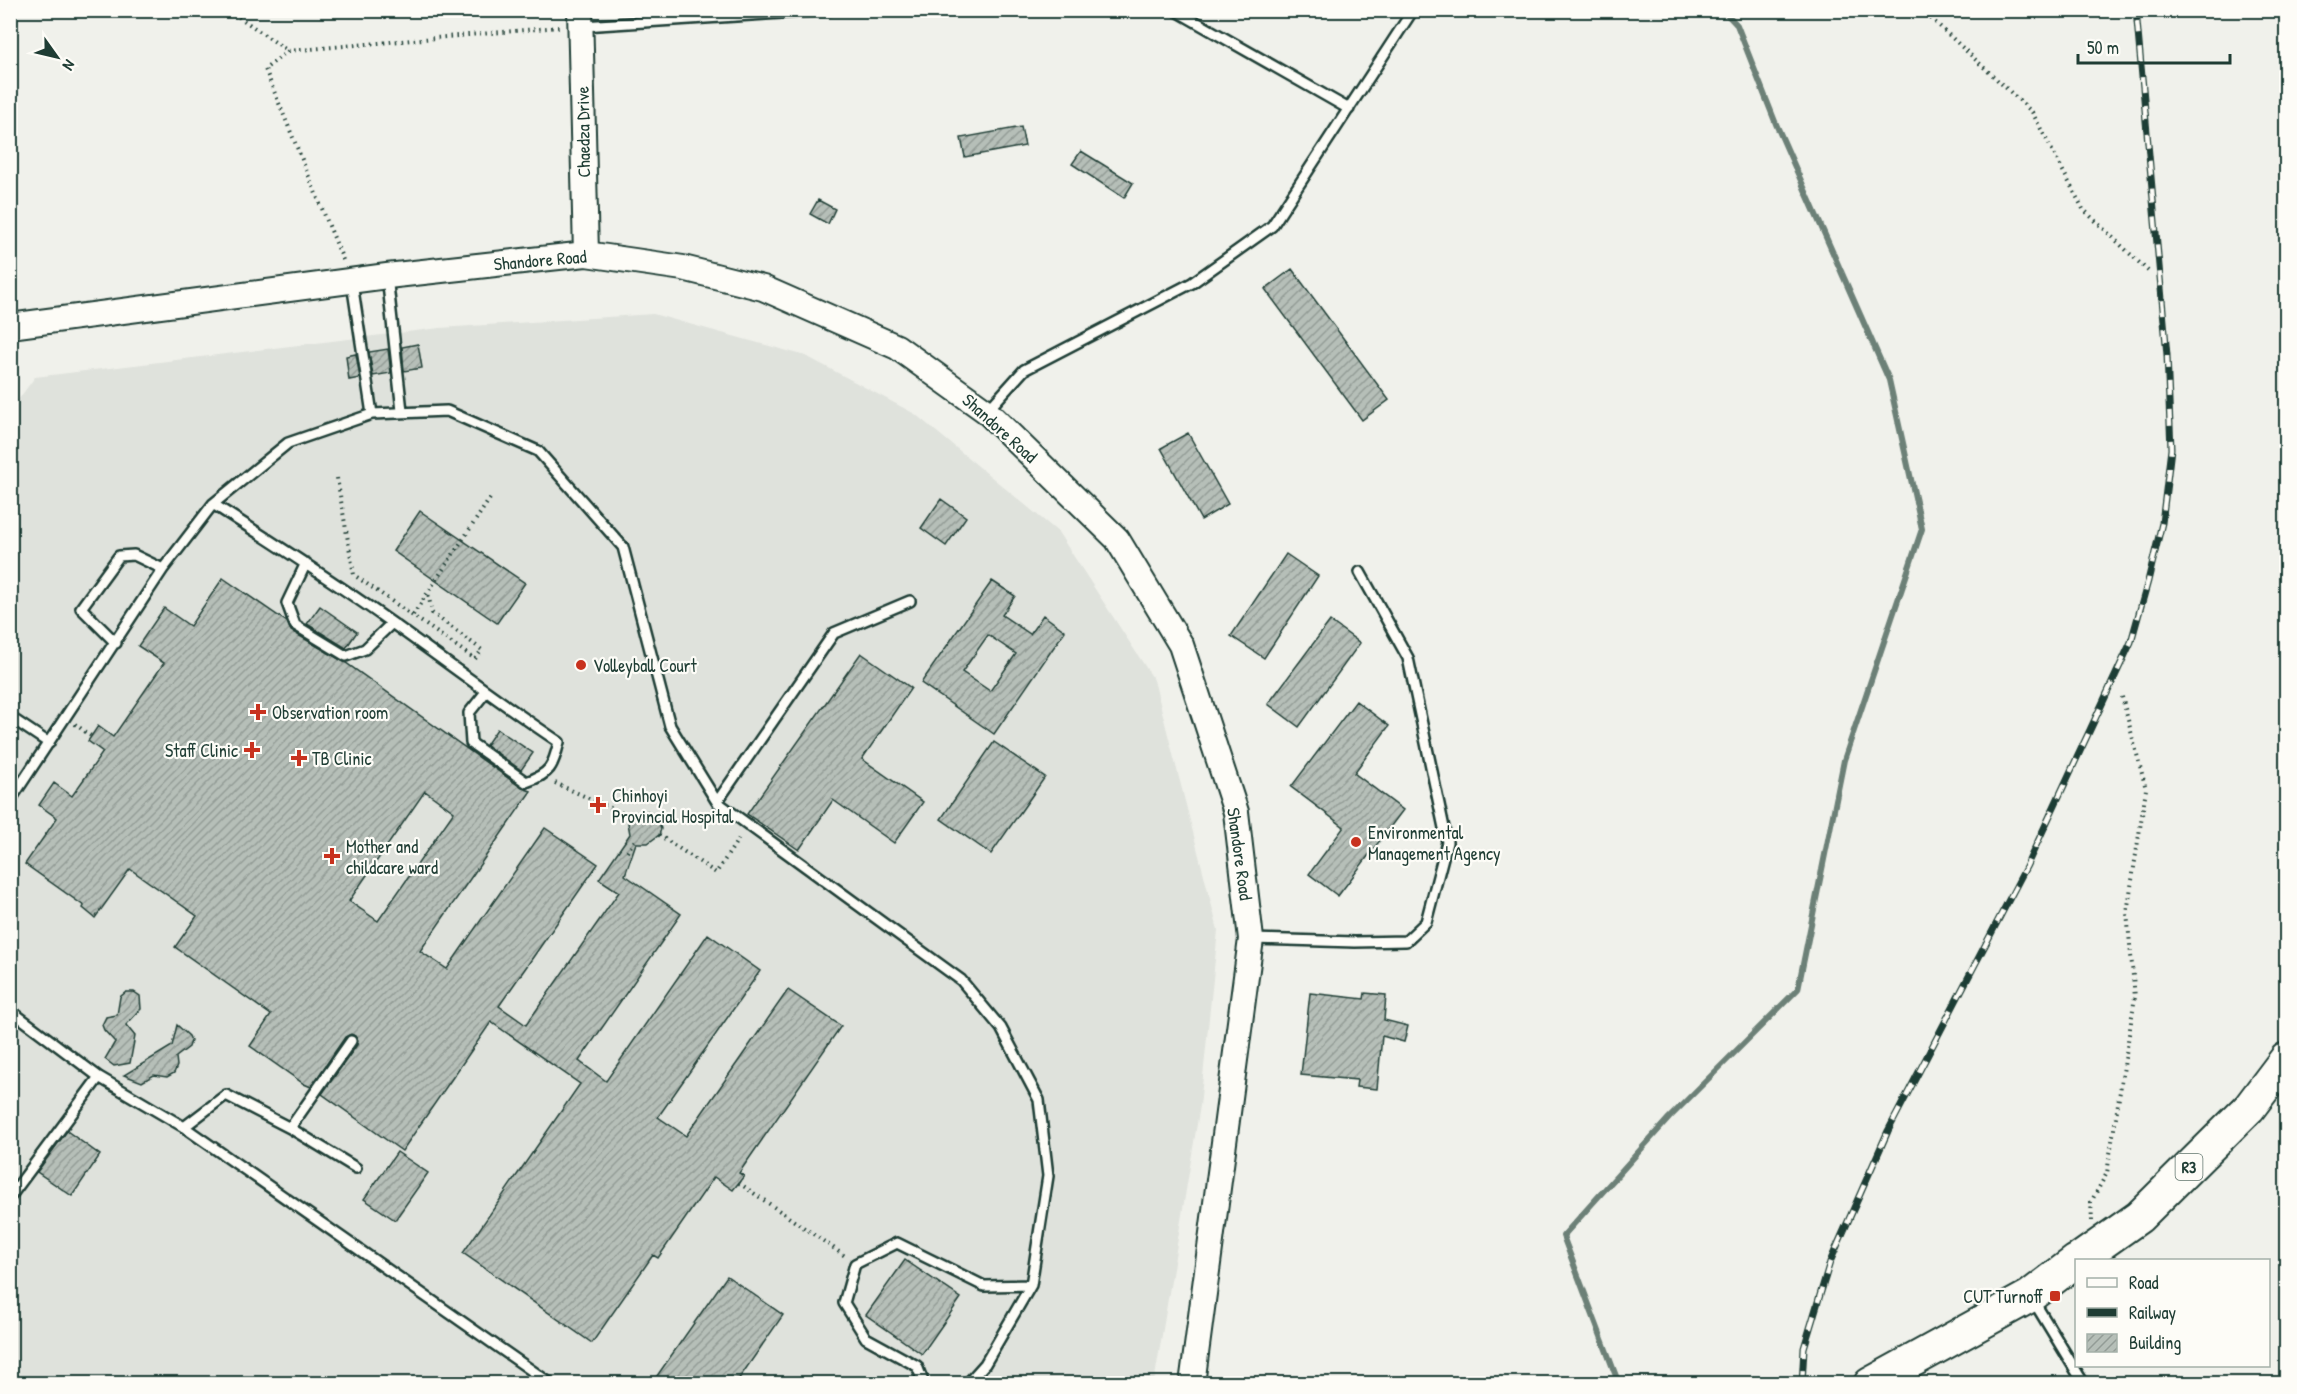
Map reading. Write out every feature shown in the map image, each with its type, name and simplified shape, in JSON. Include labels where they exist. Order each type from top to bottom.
[{"type":"highway","name":"R3","points":[[2082,1257],[2139,1217],[2249,1108],[2286,1059]]},
{"type":"highway","name":"R3","points":[[1870,1383],[2030,1296],[2075,1262]]},
{"type":"street","name":"Chaedza Drive","points":[[580,18],[586,254]]},
{"type":"street","name":"Shandore Road","points":[[10,326],[387,276],[586,254],[683,268],[763,288],[897,347],[986,411],[1117,539],[1181,645],[1236,812],[1251,939],[1192,1383]]},
{"type":"lane","points":[[580,18],[830,10]]},
{"type":"lane","points":[[1175,10],[1349,109]]},
{"type":"lane","points":[[986,411],[1024,370],[1192,283],[1272,226],[1413,10]]},
{"type":"lane","points":[[387,276],[402,411]]},
{"type":"lane","points":[[352,282],[372,414]]},
{"type":"lane","points":[[10,801],[163,569],[213,504],[288,443],[372,414],[447,411],[538,451],[623,547],[670,726],[717,802],[961,980],[1001,1028],[1039,1100],[1048,1176],[1031,1285],[986,1364],[967,1383]]},
{"type":"lane","points":[[213,504],[306,563],[392,623],[485,693],[559,742],[554,763],[543,777],[526,782],[471,743],[469,713],[485,693]]},
{"type":"lane","points":[[116,643],[81,608],[119,556],[134,555],[163,569]]},
{"type":"lane","points":[[306,563],[287,603],[295,625],[346,656],[365,649],[392,623]]},
{"type":"lane","points":[[1251,939],[1406,941],[1426,922],[1447,842],[1408,658],[1360,572]]},
{"type":"lane","points":[[717,802],[834,633],[910,602]]},
{"type":"lane","points":[[10,717],[49,743]]},
{"type":"lane","points":[[10,1010],[99,1077],[184,1127],[551,1383]]},
{"type":"lane","points":[[290,1128],[351,1041]]},
{"type":"lane","points":[[10,1197],[99,1077]]},
{"type":"lane","points":[[184,1127],[226,1095],[290,1128],[356,1168]]},
{"type":"lane","points":[[924,1383],[917,1366],[866,1338],[844,1303],[855,1263],[897,1243],[984,1286],[1031,1285]]},
{"type":"lane","points":[[2030,1296],[2084,1383]]},
{"type":"path","points":[[229,10],[288,51]]},
{"type":"path","points":[[1922,10],[2032,112],[2083,209],[2148,271]]},
{"type":"path","points":[[352,282],[265,69],[288,51],[580,18]]},
{"type":"path","points":[[337,478],[354,575],[476,659],[482,650],[432,613],[428,593]]},
{"type":"path","points":[[413,616],[491,497]]},
{"type":"path","points":[[2082,1257],[2091,1202],[2107,1173],[2135,997],[2127,914],[2146,789],[2121,693]]},
{"type":"path","points":[[543,777],[631,817]]},
{"type":"path","points":[[659,835],[716,873],[748,825]]},
{"type":"path","points":[[627,852],[635,840]]},
{"type":"path","points":[[739,1183],[855,1263]]},
{"type":"shaded area","name":"Chinhoyi Provincial Hospital","points":[[653,314],[806,356],[915,414],[1058,532],[1154,680],[1218,930],[1200,1106],[1154,1383],[11,1384],[10,411],[35,377],[440,328]]},
{"type":"building","points":[[1021,127],[1025,146],[965,157],[961,138]]},
{"type":"building","points":[[1081,151],[1133,183],[1124,198],[1072,164]]},
{"type":"building","points":[[818,200],[835,209],[828,224],[810,214]]},
{"type":"building","points":[[1292,269],[1389,400],[1362,420],[1265,289]]},
{"type":"building","points":[[418,344],[422,368],[404,371],[402,347]]},
{"type":"building","points":[[388,349],[391,373],[373,376],[369,352]]},
{"type":"building","points":[[356,354],[360,378],[349,380],[346,356]]},
{"type":"building","points":[[1188,433],[1228,504],[1201,520],[1161,448]]},
{"type":"building","points":[[941,499],[966,517],[946,546],[921,528]]},
{"type":"building","points":[[420,511],[525,583],[497,623],[393,551]]},
{"type":"building","points":[[1286,554],[1318,576],[1264,658],[1231,636]]},
{"type":"building","points":[[223,578],[287,622],[291,631],[346,663],[522,788],[531,791],[420,951],[447,969],[545,828],[598,864],[499,1006],[526,1025],[619,892],[599,879],[630,834],[628,823],[631,817],[636,813],[648,811],[658,818],[661,829],[659,835],[648,843],[636,843],[625,875],[681,914],[579,1061],[606,1081],[708,934],[760,971],[658,1117],[686,1136],[788,990],[841,1026],[739,1173],[744,1176],[733,1190],[714,1177],[658,1258],[653,1255],[592,1343],[463,1253],[580,1084],[491,1022],[402,1151],[322,1094],[357,1045],[358,1041],[355,1036],[351,1034],[345,1037],[311,1087],[304,1084],[250,1046],[271,1015],[175,947],[197,916],[130,869],[95,918],[83,908],[84,906],[25,864],[57,818],[39,805],[54,783],[72,796],[103,752],[88,741],[98,726],[113,737],[164,663],[138,646],[164,608],[190,626]],"holes":[[[425,791],[454,812],[378,921],[349,901]]]},
{"type":"building","points":[[992,581],[1015,596],[1002,615],[1030,634],[1043,615],[1065,631],[994,734],[921,683]],"holes":[[[988,635],[1016,654],[990,691],[962,672]]]},
{"type":"building","points":[[320,606],[357,632],[346,648],[307,624]]},
{"type":"building","points":[[1330,621],[1360,643],[1299,727],[1268,704]]},
{"type":"building","points":[[861,653],[911,688],[862,759],[923,802],[894,843],[833,800],[799,850],[747,814]]},
{"type":"building","points":[[1356,701],[1389,726],[1354,773],[1403,810],[1338,896],[1309,874],[1344,827],[1291,787]]},
{"type":"building","points":[[497,729],[533,753],[521,770],[486,745]]},
{"type":"building","points":[[994,742],[1045,777],[991,854],[941,819]]},
{"type":"building","points":[[126,992],[134,992],[140,996],[141,1009],[126,1025],[135,1036],[130,1063],[114,1066],[105,1059],[115,1042],[102,1025],[106,1017],[117,1015],[120,997]]},
{"type":"building","points":[[1310,993],[1364,999],[1365,993],[1386,995],[1384,1020],[1408,1026],[1404,1042],[1382,1036],[1377,1089],[1356,1087],[1357,1080],[1301,1075]]},
{"type":"building","points":[[177,1025],[191,1041],[189,1047],[176,1057],[177,1066],[174,1073],[167,1077],[154,1075],[142,1082],[124,1075],[172,1046]]},
{"type":"building","points":[[67,1131],[100,1155],[72,1196],[37,1172]]},
{"type":"building","points":[[397,1152],[428,1173],[395,1220],[364,1199]]},
{"type":"building","points":[[905,1260],[961,1298],[922,1354],[866,1315]]},
{"type":"building","points":[[727,1276],[783,1315],[736,1383],[652,1383]]},
{"type":"waterway","points":[[1619,1384],[1563,1236],[1669,1118],[1798,989],[1844,760],[1922,529],[1889,380],[1776,124],[1737,25],[1723,10]]},
{"type":"railway","points":[[1802,1384],[1804,1348],[1830,1262],[1888,1131],[2026,867],[2131,642],[2148,581],[2162,523],[2171,449],[2167,355],[2136,10]]},
{"type":"place","name":"Volleyball Court","points":[[581,665]]},
{"type":"place","name":"Observation room","points":[[258,712]]},
{"type":"place","name":"Staff Clinic","points":[[252,750]]},
{"type":"place","name":"TB Clinic","points":[[299,758]]},
{"type":"place","name":"Chinhoyi Provincial Hospital","points":[[598,805]]},
{"type":"place","name":"Environmental Management Agency","points":[[1356,842]]},
{"type":"place","name":"Mother and childcare ward","points":[[332,856]]},
{"type":"place","name":"CUT Turnoff","points":[[2055,1296]]}]
